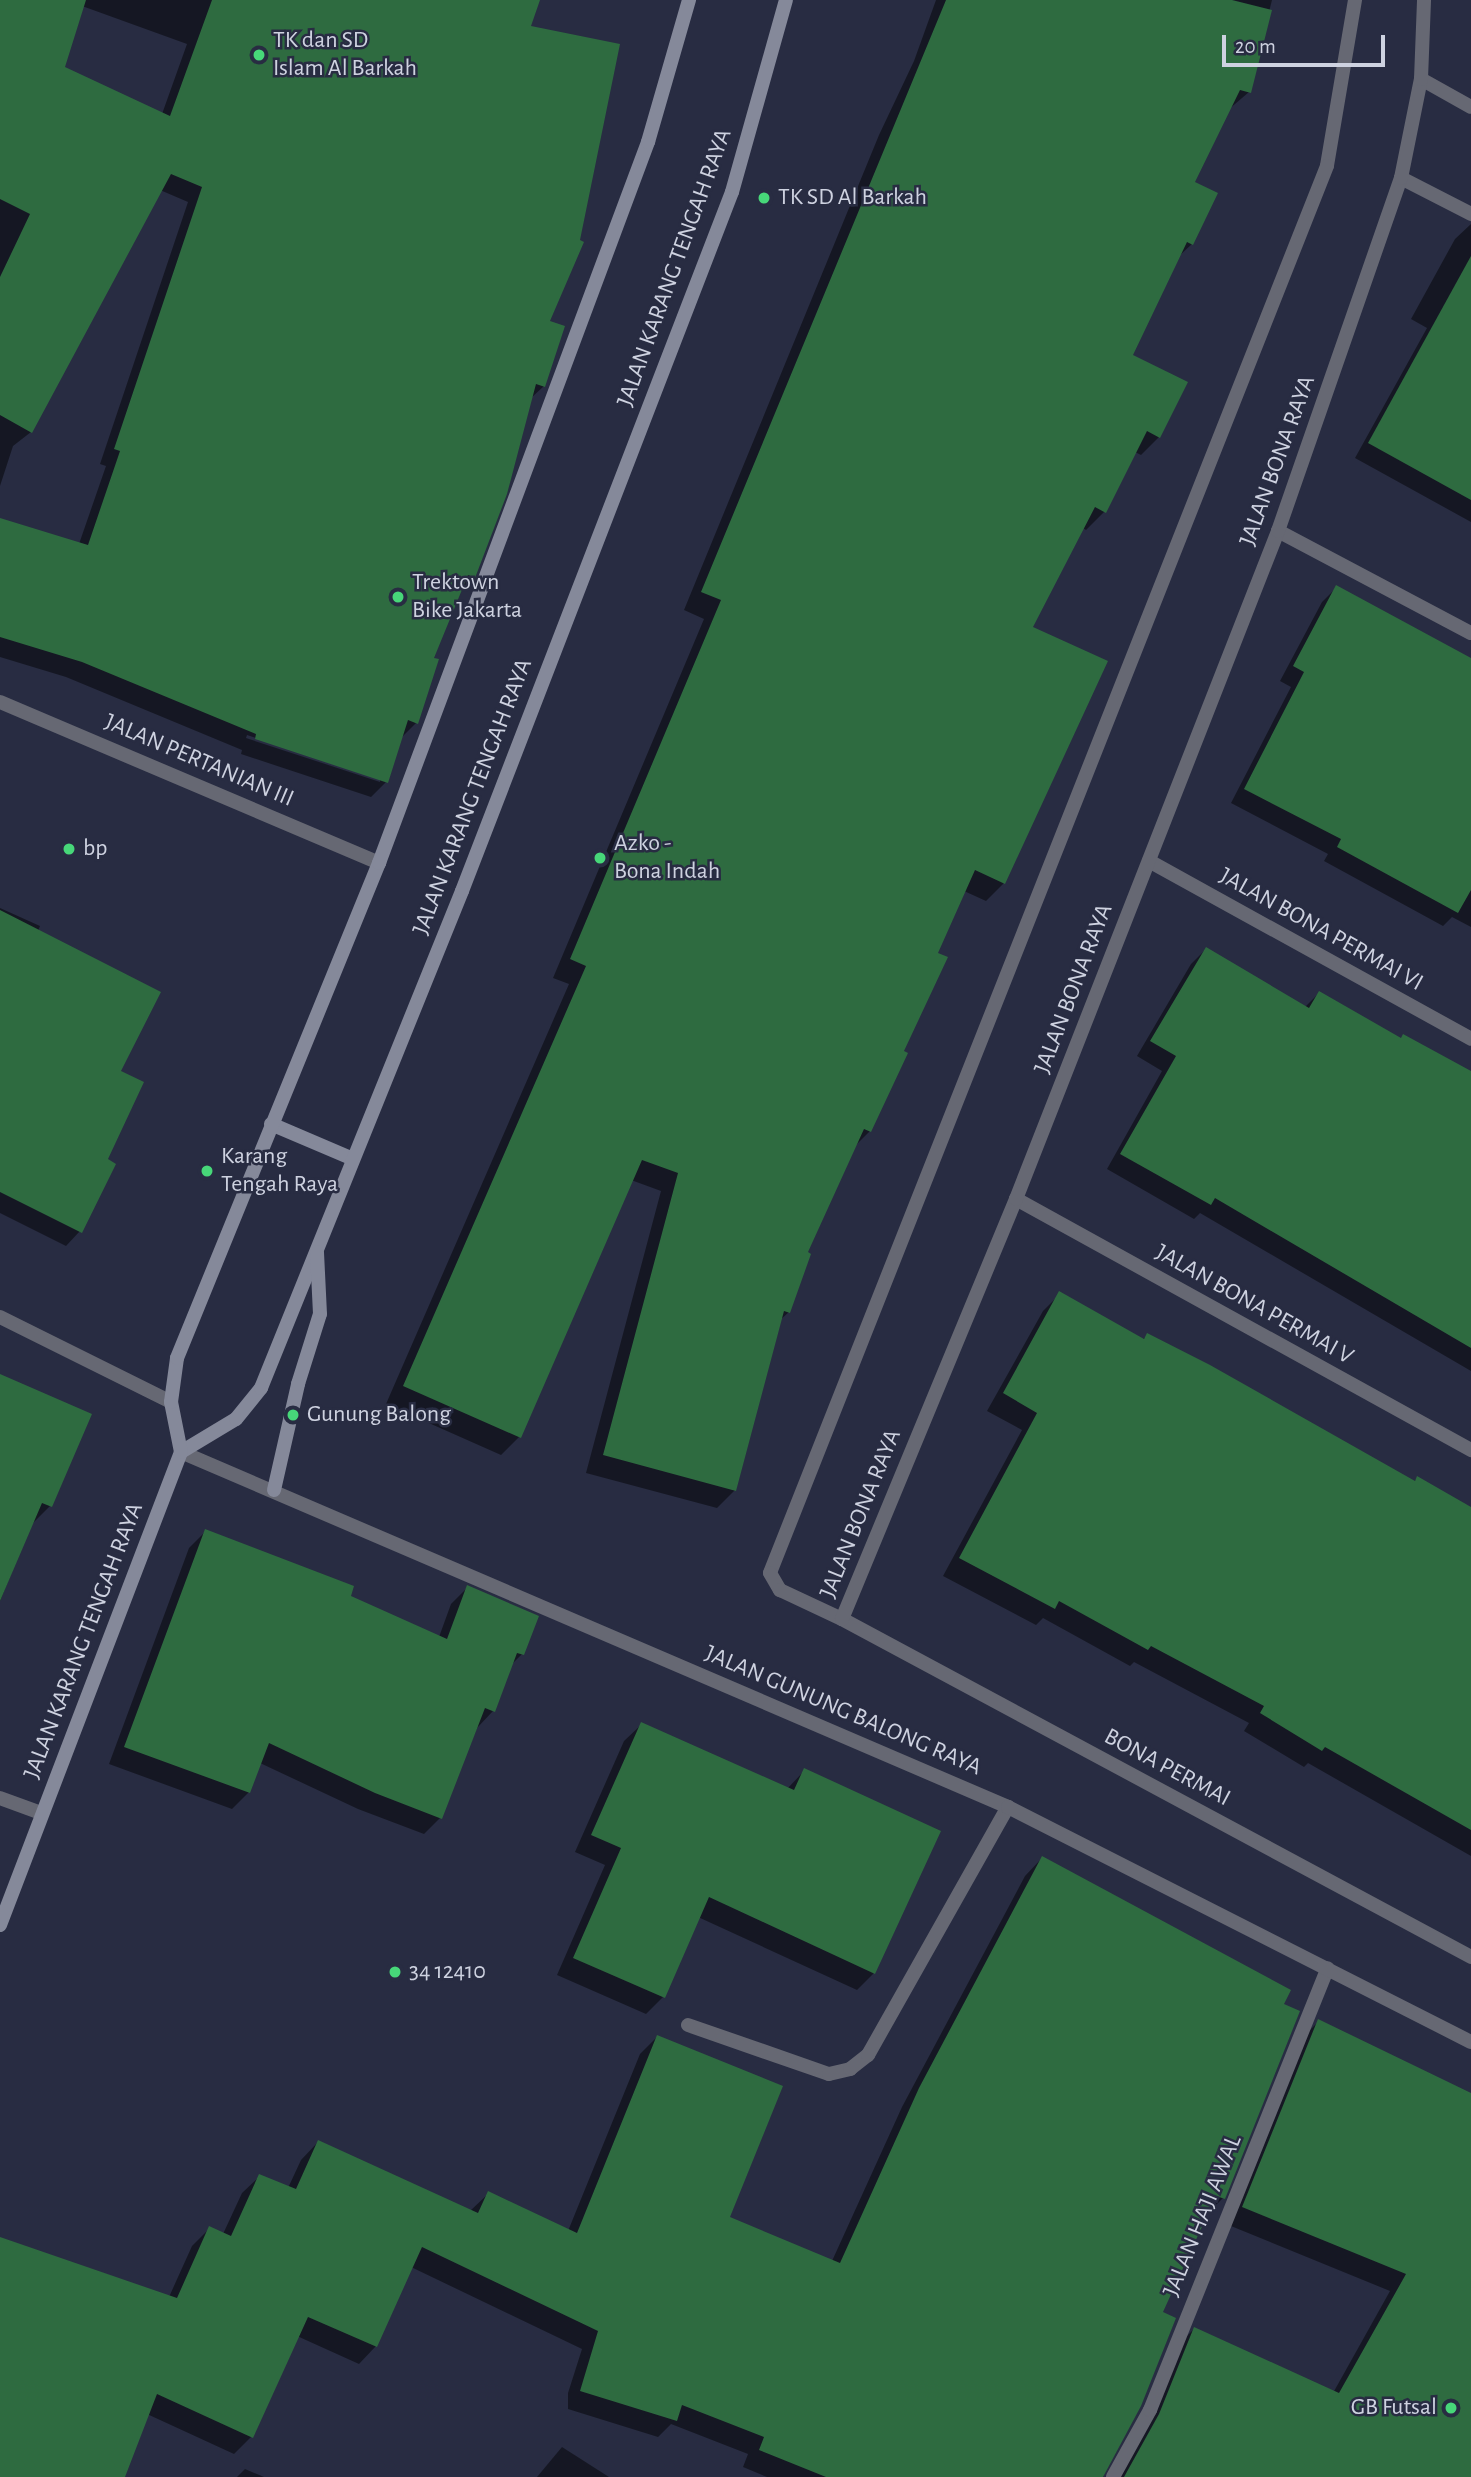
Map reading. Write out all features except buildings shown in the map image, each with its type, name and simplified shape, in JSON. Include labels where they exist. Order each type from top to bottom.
[{"type":"main road","points":[[181,1452],[171,1402],[177,1358],[379,863],[648,142],[689,0]]},
{"type":"main road","name":"JALAN KARANG TENGAH RAYA","points":[[0,1925],[181,1452],[236,1419],[261,1388],[462,891],[732,192],[786,0]]},
{"type":"main road","points":[[271,1124],[353,1159]]},
{"type":"main road","points":[[274,1490],[298,1384],[320,1314],[316,1247]]},
{"type":"street","name":"JALAN BONA RAYA","points":[[1355,0],[1327,166],[770,1573],[780,1590],[842,1619],[1016,1199],[1278,531],[1401,178],[1421,79],[1424,0]]},
{"type":"street","points":[[1421,79],[1471,107]]},
{"type":"street","points":[[1401,178],[1471,214]]},
{"type":"street","points":[[1278,531],[1471,633]]},
{"type":"street","name":"JALAN PERTANIAN III","points":[[0,702],[379,863]]},
{"type":"street","name":"JALAN BONA PERMAI VI","points":[[1149,861],[1471,1039]]},
{"type":"street","name":"JALAN BONA PERMAI V","points":[[1016,1199],[1471,1450]]},
{"type":"street","points":[[0,1317],[171,1402]]},
{"type":"street","name":"JALAN GUNUNG BALONG RAYA","points":[[181,1452],[1008,1807],[1471,2042]]},
{"type":"street","name":"BONA PERMAI","points":[[842,1619],[1471,1957]]},
{"type":"street","points":[[0,1798],[41,1813]]},
{"type":"street","points":[[688,2025],[829,2074],[850,2069],[868,2055],[1008,1807]]},
{"type":"street","name":"JALAN HAJI AWAL","points":[[1113,2477],[1150,2410],[1328,1968]]},
{"type":"place","name":"TK dan SD Islam Al Barkah","points":[[259,55]]},
{"type":"place","name":"TK SD Al Barkah","points":[[764,198]]},
{"type":"place","name":"Trektown Bike Jakarta","points":[[398,597]]},
{"type":"place","name":"bp","points":[[69,849]]},
{"type":"place","name":"Azko - Bona Indah","points":[[600,858]]},
{"type":"place","name":"Karang Tengah Raya","points":[[207,1171]]},
{"type":"place","name":"Gunung Balong","points":[[293,1415]]},
{"type":"place","name":"34 12410","points":[[395,1972]]},
{"type":"place","name":"GB Futsal","points":[[1451,2408]]}]
